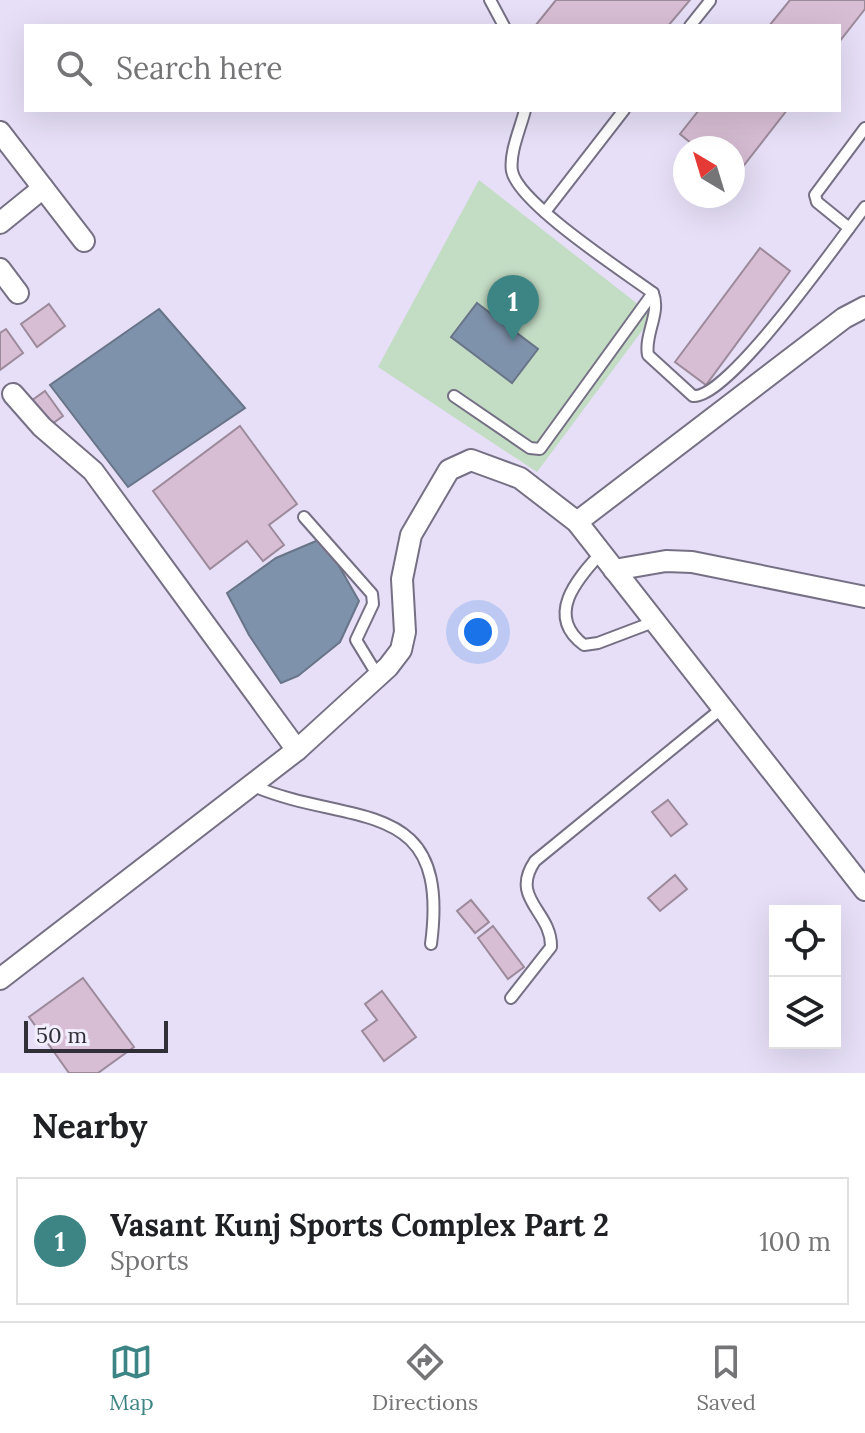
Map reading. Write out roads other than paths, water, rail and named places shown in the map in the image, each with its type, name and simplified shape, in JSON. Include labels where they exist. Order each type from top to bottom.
[{"type":"street","points":[[0,132],[84,241]]},
{"type":"street","points":[[0,223],[43,188]]},
{"type":"street","points":[[0,269],[18,293]]},
{"type":"street","points":[[577,522],[844,318],[865,307]]},
{"type":"street","points":[[13,394],[42,427],[93,471],[297,750]]},
{"type":"street","points":[[0,979],[297,750],[395,658],[403,642],[402,579],[411,535],[449,470],[460,462],[484,463],[520,478],[577,522],[865,890]]},
{"type":"street","points":[[614,570],[666,561],[692,562],[865,597]]},
{"type":"lane","points":[[490,0],[503,24]]},
{"type":"lane","points":[[692,24],[710,1]]},
{"type":"lane","points":[[525,112],[511,169],[522,191],[545,212],[653,293],[656,303],[648,355],[685,392],[698,397],[712,391],[757,347],[865,207]]},
{"type":"lane","points":[[545,212],[622,112]]},
{"type":"lane","points":[[849,228],[817,202],[815,195],[865,128]]},
{"type":"lane","points":[[454,396],[530,448],[540,449],[653,293]]},
{"type":"lane","points":[[304,517],[372,594],[373,604],[356,640],[378,676]]},
{"type":"lane","points":[[601,553],[580,575],[563,611],[565,625],[576,639],[584,645],[598,643],[656,621]]},
{"type":"lane","points":[[511,998],[551,947],[549,931],[525,885],[535,861],[721,709]]},
{"type":"lane","points":[[251,785],[296,802],[393,825],[411,841],[434,882],[431,944]]},
{"type":"water","points":[[477,303],[538,349],[512,383],[451,337]]},
{"type":"water","points":[[159,309],[245,408],[128,487],[50,385]]},
{"type":"water","points":[[323,538],[359,601],[340,642],[298,676],[281,683],[249,635],[227,593],[276,558]]},
{"type":"place","name":"Vasant Kunj Sports Complex Part 2","points":[[513,341]]}]
